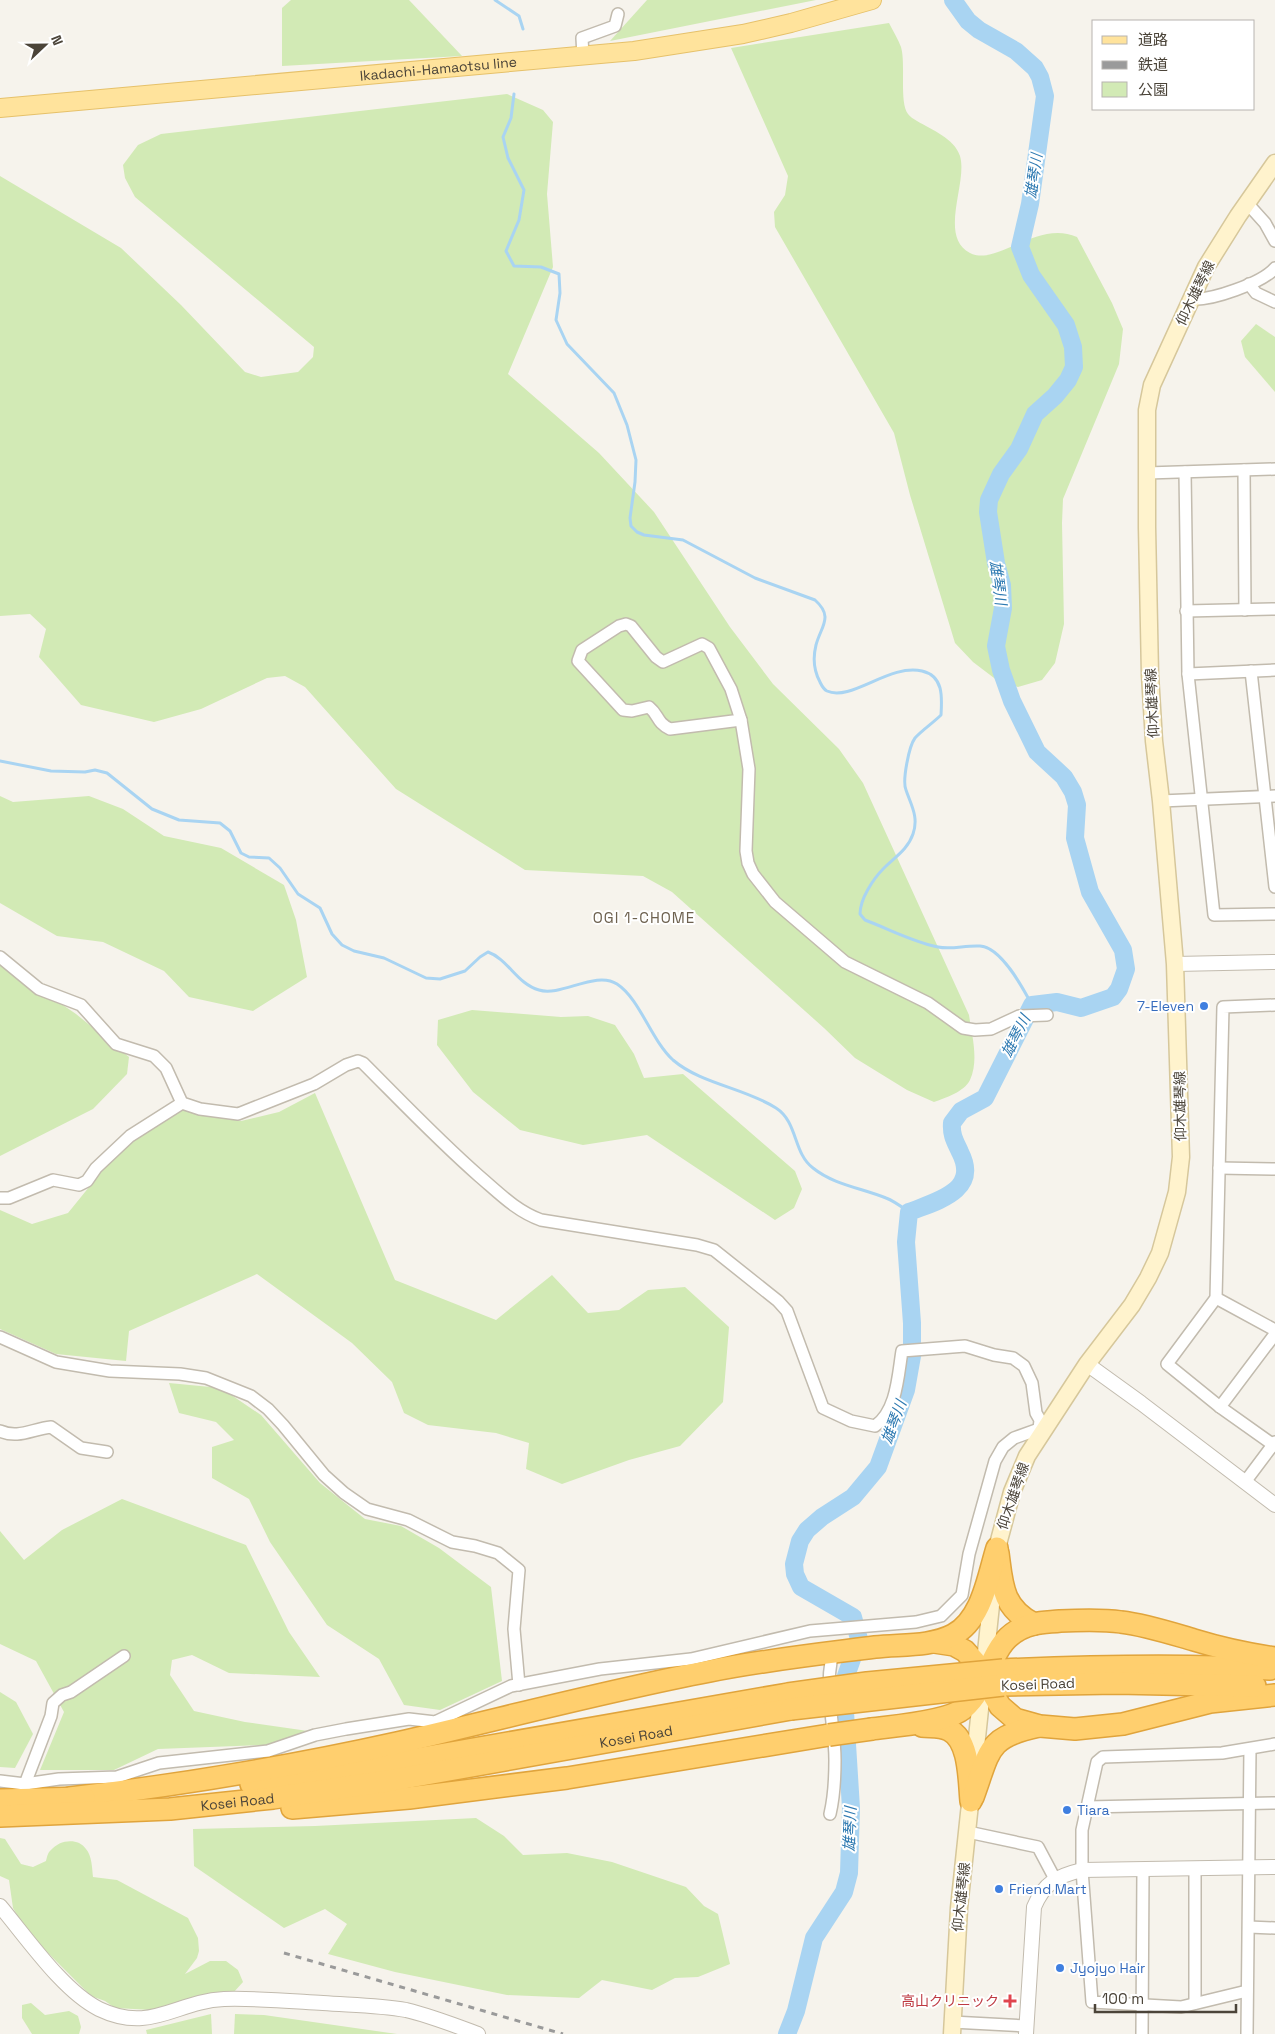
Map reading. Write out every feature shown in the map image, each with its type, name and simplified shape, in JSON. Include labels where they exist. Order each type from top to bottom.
[{"type":"highway","points":[[997,1548],[1004,1590],[1008,1602],[1022,1617],[1034,1624]]},
{"type":"highway","points":[[70,1798],[131,1791],[394,1744],[712,1670],[879,1647],[934,1642],[952,1636],[972,1620],[978,1608],[997,1548]]},
{"type":"highway","points":[[1275,1658],[1228,1649],[1157,1629],[1119,1621],[1074,1620],[1034,1624],[1016,1632],[998,1647],[996,1702],[1015,1719],[1040,1726],[1075,1729],[1134,1722],[1210,1702],[1275,1695]]},
{"type":"highway","points":[[934,1642],[954,1645],[997,1678]]},
{"type":"highway","name":"Kosei Road","points":[[997,1678],[1080,1667],[1166,1666],[1275,1669]]},
{"type":"highway","points":[[104,1813],[250,1812],[408,1798],[566,1778],[829,1735],[912,1724],[959,1712],[997,1678]]},
{"type":"highway","name":"Kosei Road","points":[[0,1816],[170,1809],[273,1798],[387,1781],[790,1701],[866,1683],[997,1678],[1275,1687]]},
{"type":"highway","name":"Kosei Road","points":[[0,1800],[168,1794],[337,1773],[790,1701]]},
{"type":"highway","points":[[912,1724],[944,1728],[958,1736],[963,1746],[971,1801]]},
{"type":"highway","points":[[971,1801],[987,1760],[994,1746],[1002,1737],[1040,1726]]},
{"type":"main road","name":"Ikadachi-Hamaotsu line","points":[[0,108],[634,51],[743,34],[791,23],[872,0]]},
{"type":"main road","name":"仰木雄琴線","points":[[952,2028],[956,1949],[971,1801],[997,1678],[997,1548],[1012,1492],[1027,1456],[1041,1430],[1087,1364],[1132,1305],[1148,1278],[1160,1253],[1176,1200],[1181,1157],[1175,964],[1154,741],[1150,675],[1147,410],[1152,385],[1206,267],[1275,163]]},
{"type":"street","points":[[584,56],[582,38],[615,26],[618,14]]},
{"type":"street","points":[[1247,203],[1265,223],[1275,241]]},
{"type":"street","points":[[1191,299],[1202,300],[1249,284],[1270,274],[1275,268]]},
{"type":"street","points":[[1249,284],[1256,293],[1275,302]]},
{"type":"street","points":[[1147,473],[1275,469]]},
{"type":"street","points":[[1244,470],[1245,610]]},
{"type":"street","points":[[1185,472],[1188,674],[1214,915],[1275,914]]},
{"type":"street","points":[[1186,611],[1275,609]]},
{"type":"street","points":[[740,720],[670,729],[662,725],[654,711],[649,707],[646,706],[632,711],[623,710],[578,660],[580,654],[619,626],[626,624],[631,626],[656,657],[663,662],[702,644],[708,648],[731,690],[740,720],[749,769],[746,851],[748,863],[753,874],[776,902],[845,962],[928,1003],[963,1028],[975,1030],[990,1029],[1020,1016],[1047,1015]]},
{"type":"street","points":[[1188,674],[1275,670]]},
{"type":"street","points":[[1251,671],[1270,796],[1275,887]]},
{"type":"street","points":[[1161,801],[1270,796]]},
{"type":"street","points":[[0,957],[39,989],[81,1005],[116,1044],[154,1056],[166,1068],[182,1103],[200,1109],[238,1114],[314,1084],[346,1065],[358,1061],[459,1159],[515,1208],[527,1215],[541,1220],[697,1245],[714,1250],[772,1295],[787,1311],[823,1408],[842,1418],[875,1426],[883,1421],[898,1383],[902,1351],[966,1346],[994,1356],[1013,1358],[1024,1366],[1032,1383],[1036,1400],[1036,1413],[1040,1420],[1041,1430],[1014,1438],[1003,1447],[995,1461],[970,1554],[962,1595],[941,1616],[916,1622],[810,1631],[691,1659],[600,1669],[511,1686],[435,1722],[409,1719],[315,1736],[268,1751],[159,1763],[117,1777],[59,1779],[25,1784],[0,1781]]},
{"type":"street","points":[[1175,964],[1275,962]]},
{"type":"street","points":[[1245,1482],[1274,1444],[1220,1407],[1167,1364],[1216,1298],[1223,1007],[1275,1005]]},
{"type":"street","points":[[0,1198],[9,1198],[53,1180],[79,1185],[87,1181],[96,1168],[130,1136],[182,1103]]},
{"type":"street","points":[[1219,1168],[1275,1169]]},
{"type":"street","points":[[1216,1298],[1275,1330]]},
{"type":"street","points":[[1220,1407],[1275,1334]]},
{"type":"street","points":[[0,1338],[56,1362],[83,1368],[180,1374],[206,1378],[231,1387],[251,1396],[268,1409],[324,1475],[344,1493],[367,1509],[408,1520],[452,1542],[498,1553],[519,1570],[514,1629],[518,1685]]},
{"type":"street","points":[[1087,1364],[1275,1505]]},
{"type":"street","points":[[0,1431],[21,1435],[38,1428],[51,1427],[81,1448],[106,1452]]},
{"type":"street","points":[[830,1814],[835,1759],[828,1679],[836,1628]]},
{"type":"street","points":[[25,1784],[51,1716],[53,1703],[62,1695],[71,1692],[124,1656]]},
{"type":"street","points":[[1247,1991],[1181,2007],[1092,2002],[1082,1870],[1082,1830],[1097,1762],[1103,1757],[1222,1753],[1275,1744]]},
{"type":"street","points":[[1247,2034],[1250,1749]]},
{"type":"street","points":[[1087,1807],[1275,1803]]},
{"type":"street","points":[[968,1832],[1038,1847],[1055,1879]]},
{"type":"street","points":[[952,2028],[1026,2030],[1034,1907],[1040,1894],[1055,1879],[1082,1870],[1275,1867]]},
{"type":"street","points":[[1195,1869],[1195,2003]]},
{"type":"street","points":[[1142,2034],[1143,1870]]},
{"type":"street","points":[[0,1906],[75,1994],[100,2010],[126,2019],[147,2020],[202,2002],[240,1999],[372,2006],[405,2010],[478,2034]]},
{"type":"street","points":[[1249,1927],[1275,1928]]},
{"type":"green space","points":[[291,0],[409,0],[462,56],[282,66],[282,8]]},
{"type":"green space","points":[[647,0],[816,0],[610,41]]},
{"type":"green space","points":[[889,23],[901,47],[903,92],[905,108],[908,114],[913,119],[948,139],[960,156],[961,167],[955,222],[956,234],[961,245],[970,253],[981,256],[992,254],[1047,234],[1062,233],[1077,237],[1112,303],[1123,329],[1119,364],[1063,499],[1064,624],[1055,663],[1042,680],[1018,687],[998,681],[973,662],[955,643],[910,495],[894,433],[775,227],[774,212],[785,195],[788,176],[731,48]]},
{"type":"green space","points":[[507,94],[543,110],[553,122],[547,194],[553,267],[508,374],[599,453],[654,512],[730,627],[773,684],[839,749],[863,783],[969,1015],[974,1048],[973,1072],[970,1080],[963,1088],[949,1096],[934,1102],[907,1090],[855,1058],[672,892],[643,876],[525,870],[396,789],[305,687],[285,676],[267,678],[201,709],[154,722],[81,705],[39,657],[46,629],[30,614],[0,616],[0,176],[121,248],[181,305],[245,372],[261,377],[298,372],[313,357],[314,347],[135,197],[125,178],[123,165],[138,145],[161,134]]},
{"type":"green space","points":[[1256,324],[1275,337],[1275,392],[1245,357],[1241,341]]},
{"type":"green space","points":[[0,796],[13,802],[89,796],[123,809],[164,836],[221,848],[284,885],[296,920],[307,977],[253,1011],[189,997],[164,971],[103,942],[57,936],[0,903]]},
{"type":"green space","points":[[0,962],[76,1014],[129,1057],[127,1074],[93,1109],[0,1156]]},
{"type":"green space","points":[[472,1010],[561,1017],[588,1016],[615,1025],[634,1054],[644,1078],[683,1074],[795,1171],[802,1189],[794,1208],[775,1220],[647,1135],[583,1145],[520,1130],[473,1092],[437,1045],[438,1020]]},
{"type":"green space","points":[[315,1093],[395,1280],[496,1320],[552,1275],[588,1313],[619,1310],[648,1290],[685,1287],[729,1327],[723,1402],[680,1446],[629,1460],[562,1484],[526,1469],[529,1443],[496,1433],[428,1425],[404,1413],[392,1382],[352,1343],[257,1274],[129,1331],[126,1361],[56,1354],[0,1329],[0,1210],[32,1224],[68,1213],[128,1139],[178,1108],[241,1121],[279,1112]]},
{"type":"green space","points":[[169,1383],[221,1388],[261,1415],[320,1483],[365,1519],[401,1526],[439,1548],[491,1587],[502,1681],[440,1710],[404,1705],[379,1659],[327,1625],[270,1542],[249,1499],[212,1478],[212,1447],[234,1440],[216,1422],[179,1413]]},
{"type":"green space","points":[[122,1499],[246,1545],[289,1632],[320,1677],[229,1673],[192,1655],[172,1660],[170,1675],[194,1711],[245,1722],[308,1731],[266,1745],[158,1749],[114,1770],[40,1770],[64,1712],[36,1661],[0,1644],[0,1531],[24,1560],[62,1530]]},
{"type":"green space","points":[[0,1692],[16,1702],[33,1734],[15,1768],[0,1767]]},
{"type":"green space","points":[[476,1818],[504,1836],[523,1855],[567,1853],[612,1862],[686,1887],[704,1906],[718,1914],[730,1964],[698,1977],[675,1978],[652,1990],[602,1980],[579,1998],[507,1995],[395,1972],[328,1954],[347,1924],[325,1909],[284,1928],[194,1866],[193,1829],[315,1826]]},
{"type":"green space","points":[[0,1838],[5,1839],[21,1864],[33,1867],[46,1861],[49,1852],[63,1842],[74,1841],[83,1845],[89,1855],[93,1877],[117,1880],[188,1918],[198,1938],[199,1951],[197,1958],[185,1974],[210,1961],[226,1961],[238,1970],[243,1982],[233,1993],[211,1993],[152,2010],[115,2008],[105,2001],[91,1996],[44,1949],[23,1925],[13,1908],[9,1880],[0,1876]]},
{"type":"green space","points":[[31,2003],[45,2015],[69,2011],[78,2016],[81,2027],[79,2034],[32,2034],[22,2018],[22,2005]]},
{"type":"green space","points":[[211,2014],[212,2034],[147,2034],[146,2030]]},
{"type":"green space","points":[[235,2014],[264,2015],[397,2034],[234,2034]]},
{"type":"waterway","points":[[495,0],[519,16],[523,29]]},
{"type":"waterway","name":"雄琴川","points":[[787,2034],[796,2011],[814,1938],[844,1892],[849,1873],[851,1808],[845,1712],[846,1676],[859,1639],[853,1617],[801,1587],[795,1574],[794,1564],[800,1541],[807,1530],[822,1517],[853,1497],[878,1467],[906,1390],[912,1356],[912,1323],[906,1242],[909,1212],[943,1198],[960,1185],[964,1176],[965,1165],[954,1138],[952,1123],[961,1111],[985,1098],[1032,1005],[1057,1002],[1081,1008],[1113,997],[1119,989],[1126,969],[1123,950],[1090,892],[1075,838],[1077,805],[1073,792],[1064,777],[1037,752],[1012,701],[1001,670],[996,646],[1003,608],[1002,585],[996,563],[988,512],[989,500],[1001,474],[1019,449],[1035,414],[1055,396],[1068,380],[1074,367],[1073,347],[1066,325],[1031,275],[1020,247],[1030,204],[1045,96],[1040,77],[1035,68],[1016,51],[979,30],[968,21],[953,0]]},
{"type":"waterway","points":[[514,94],[511,118],[503,137],[508,158],[524,190],[519,220],[506,251],[514,266],[541,267],[559,274],[560,293],[556,320],[567,344],[614,393],[627,425],[636,460],[630,518],[631,526],[637,532],[644,535],[683,540],[755,578],[815,600],[821,606],[825,617],[816,645],[816,673],[824,689],[827,691],[837,693],[847,691],[897,672],[910,670],[922,671],[934,678],[940,688],[941,715],[915,738],[907,764],[905,786],[915,817],[915,828],[905,848],[884,868],[872,883],[862,902],[860,914],[865,920],[929,945],[943,948],[974,946],[988,948],[996,953],[1010,970],[1032,1005]]},
{"type":"waterway","points":[[0,761],[51,771],[85,772],[95,770],[107,773],[152,809],[179,820],[220,823],[230,831],[241,853],[249,857],[269,858],[280,868],[298,894],[320,908],[332,934],[342,945],[354,951],[384,958],[426,978],[440,979],[465,971],[488,952],[501,960],[525,983],[539,990],[558,990],[599,980],[617,984],[632,999],[658,1042],[673,1060],[697,1075],[751,1095],[776,1108],[788,1121],[807,1162],[821,1174],[889,1199],[909,1212]]},
{"type":"railway","points":[[284,1953],[563,2034]]},
{"type":"place","name":"7-Eleven","points":[[1204,1006]]},
{"type":"place","name":"Tiara","points":[[1067,1810]]},
{"type":"place","name":"Friend Mart","points":[[999,1889]]},
{"type":"place","name":"Jyojyo Hair","points":[[1060,1968]]},
{"type":"place","name":"高山クリニック","points":[[1010,2001]]},
{"type":"district","name":"OGI 1-CHOME","points":[[644,918]]}]
